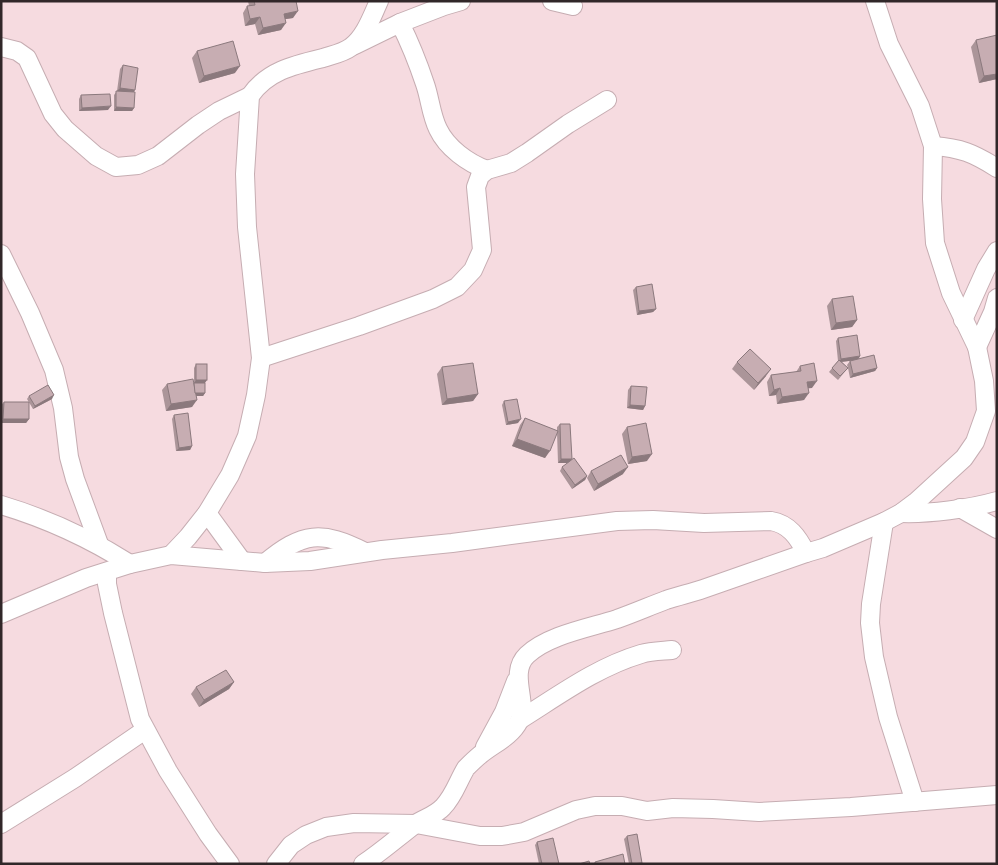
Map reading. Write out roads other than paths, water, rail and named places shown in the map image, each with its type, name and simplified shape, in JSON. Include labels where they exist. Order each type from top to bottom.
[{"type":"street","points":[[352,46],[364,32],[379,1]]},
{"type":"street","points":[[1,47],[17,52],[27,58],[52,114],[96,156],[116,167],[138,165],[158,156],[219,110],[250,96],[270,76],[286,68],[338,54],[400,23],[461,1]]},
{"type":"street","points":[[552,1],[572,6]]},
{"type":"street","points":[[481,754],[504,712],[525,656],[539,646],[550,640],[806,552],[823,548],[884,522],[901,513],[955,467],[975,442],[986,411],[984,381],[977,347],[951,293],[935,243],[932,198],[933,146],[920,106],[889,44],[875,1]]},
{"type":"street","points":[[400,23],[426,86],[438,129],[460,155],[487,170]]},
{"type":"street","points":[[171,555],[188,538],[207,513],[230,476],[247,436],[256,395],[260,358],[247,218],[245,174],[250,96]]},
{"type":"street","points":[[260,358],[432,300],[457,287],[474,270],[482,250],[476,187],[480,176],[487,170],[511,163],[607,100]]},
{"type":"street","points":[[933,146],[949,147],[976,155],[997,168]]},
{"type":"street","points":[[963,320],[986,269],[997,252]]},
{"type":"street","points":[[1,254],[30,313],[54,370],[63,408],[69,457],[99,544]]},
{"type":"street","points":[[977,347],[995,306]]},
{"type":"street","points":[[901,513],[918,514],[997,501]]},
{"type":"street","points":[[1,505],[51,522],[99,544],[130,564]]},
{"type":"street","points":[[960,508],[997,529]]},
{"type":"street","points":[[207,513],[242,561]]},
{"type":"street","points":[[1,614],[86,578],[130,564],[171,555],[265,563],[310,561],[365,552],[617,521],[653,520],[704,523],[771,521],[780,523],[788,528],[799,539],[806,552]]},
{"type":"street","points":[[884,522],[871,604],[870,623],[874,657],[888,717],[915,802]]},
{"type":"street","points":[[107,572],[107,584],[140,719],[173,779],[208,834],[230,864]]},
{"type":"street","points":[[363,864],[416,824],[435,814],[444,806],[455,790],[466,768],[513,730],[520,719],[615,664],[642,654],[672,650]]},
{"type":"street","points":[[519,673],[520,719]]},
{"type":"street","points":[[1,824],[145,730]]},
{"type":"street","points":[[276,864],[291,845],[306,835],[326,827],[354,823],[416,824],[480,836],[502,836],[524,832],[576,810],[595,806],[622,806],[647,810],[673,808],[759,812],[997,795]]}]
